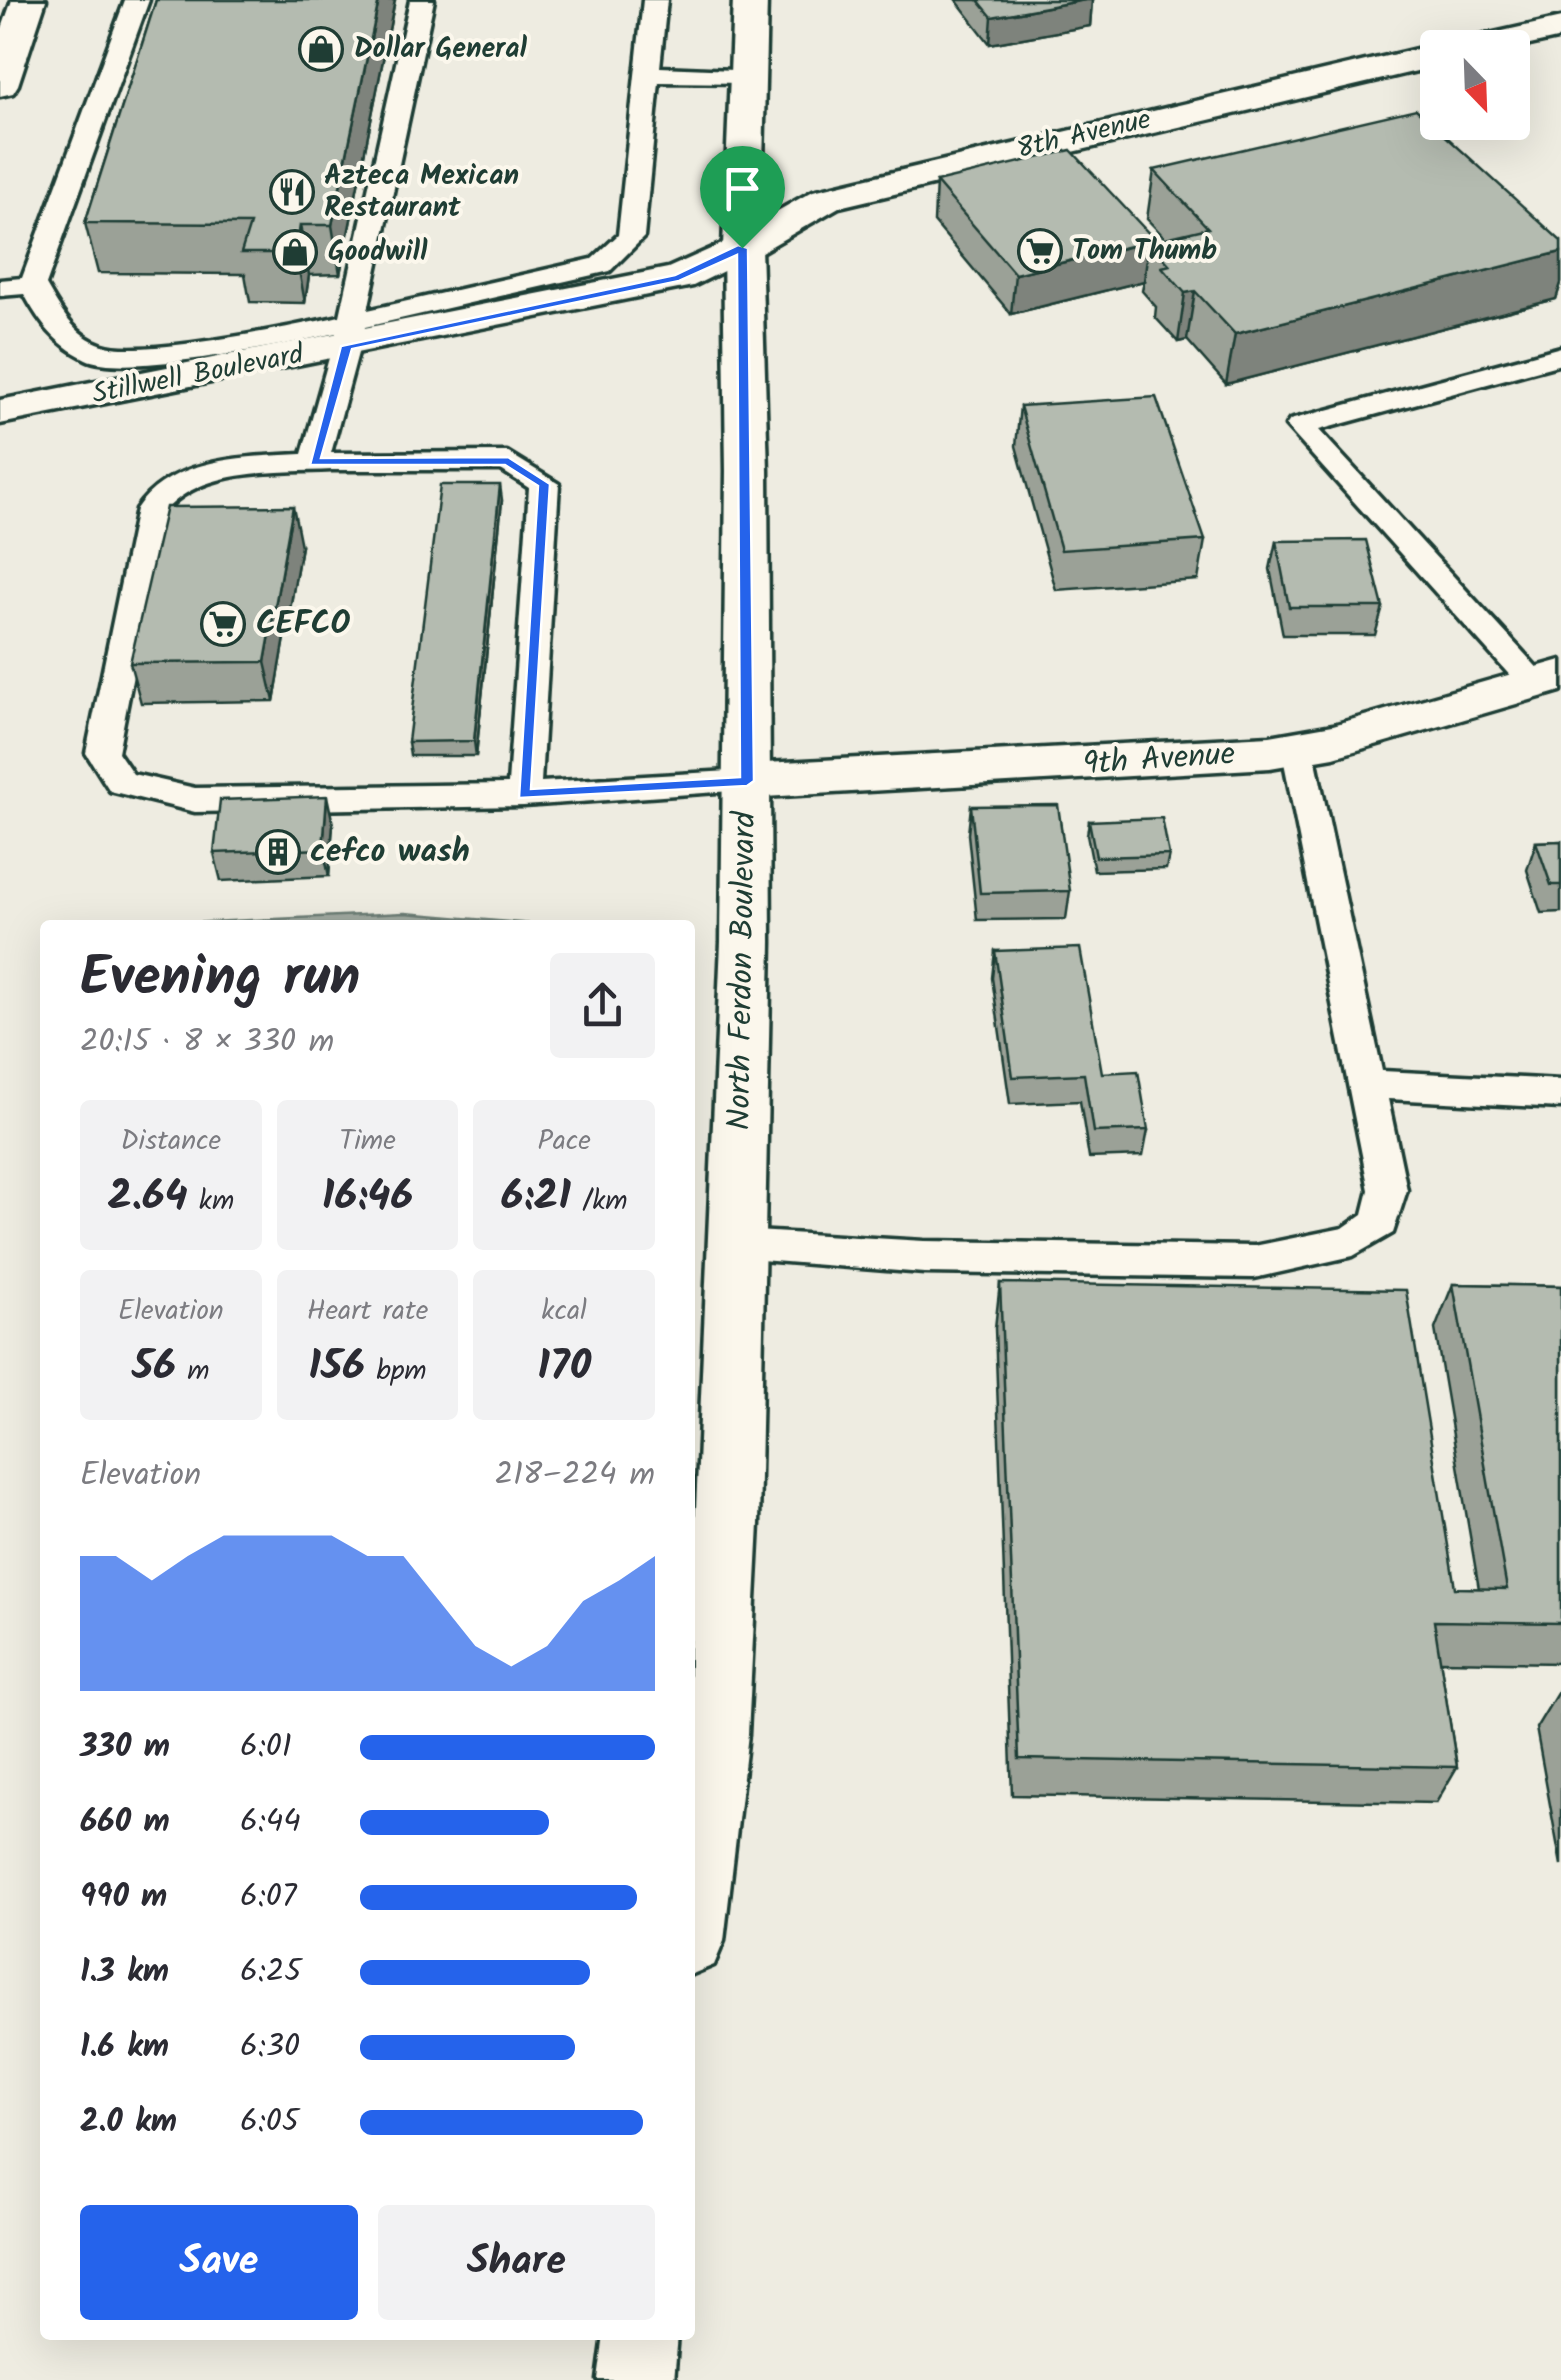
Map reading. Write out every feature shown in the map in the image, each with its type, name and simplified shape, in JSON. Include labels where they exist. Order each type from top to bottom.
[{"type":"street","points":[[1,82],[29,0]]},
{"type":"street","name":"North Ferdon Boulevard","points":[[695,1900],[716,1734],[729,1524],[747,781],[742,248],[750,0]]},
{"type":"street","points":[[1520,0],[1560,28]]},
{"type":"street","points":[[1530,35],[1560,28]]},
{"type":"street","name":"8th Avenue","points":[[742,248],[826,199],[1420,58]]},
{"type":"street","name":"Stillwell Boulevard","points":[[0,412],[348,335],[679,278],[742,248]]},
{"type":"street","name":"9th Avenue","points":[[747,781],[1059,767],[1297,748],[1548,679]]},
{"type":"street","points":[[636,2380],[640,2340]]},
{"type":"lane","points":[[137,0],[34,285],[56,327],[97,354],[152,355],[348,335],[601,265],[632,237],[655,0]]},
{"type":"lane","points":[[314,462],[348,335],[422,0]]},
{"type":"lane","points":[[647,74],[749,76]]},
{"type":"lane","points":[[0,288],[34,285]]},
{"type":"lane","points":[[1548,679],[1300,426],[1561,356]]},
{"type":"lane","points":[[524,795],[544,484],[508,461],[314,462],[212,473],[174,485],[151,510],[102,753],[122,783],[195,800],[524,795],[747,781]]},
{"type":"lane","points":[[737,1246],[924,1257],[1254,1262],[1353,1242],[1380,1222],[1388,1190],[1297,748]]},
{"type":"lane","points":[[1366,1084],[1561,1094]]},
{"type":"shaded area","points":[[405,913],[487,920],[253,920]]},
{"type":"building","points":[[156,0],[379,0],[332,225],[300,225],[296,253],[241,253],[250,224],[85,223]]},
{"type":"building","points":[[978,0],[1085,0],[992,17]]},
{"type":"building","name":"Tom Thumb","points":[[1416,109],[1420,113],[1420,140],[1450,140],[1561,241],[1561,252],[1235,334],[1195,291],[1185,293],[1162,267],[1170,265],[1149,242],[1208,228],[1154,170]]},
{"type":"building","points":[[1071,150],[1155,240],[1015,274],[936,182]]},
{"type":"building","points":[[1156,397],[1205,540],[1061,550],[1020,406]]},
{"type":"building","name":"CEFCO","points":[[440,485],[500,485],[474,741],[408,742]]},
{"type":"building","name":"CEFCO","points":[[293,506],[265,662],[130,663],[166,507]]},
{"type":"building","points":[[1366,540],[1383,607],[1289,607],[1276,541]]},
{"type":"building","points":[[327,796],[323,849],[214,853],[220,800]]},
{"type":"building","points":[[1058,805],[1070,891],[980,893],[971,806]]},
{"type":"building","points":[[1162,818],[1169,855],[1096,857],[1089,821]]},
{"type":"building","points":[[1561,841],[1561,885],[1551,885],[1536,842]]},
{"type":"building","points":[[1080,948],[1102,1073],[1138,1071],[1148,1130],[1093,1132],[1084,1074],[1013,1077],[995,951]]},
{"type":"building","points":[[1000,1283],[1406,1290],[1455,1588],[1507,1589],[1453,1284],[1561,1286],[1561,1623],[1434,1621],[1457,1767],[1019,1759]]},
{"type":"place","name":"Dollar General","points":[[321,49]]},
{"type":"place","name":"Azteca Mexican Restaurant","points":[[292,192]]},
{"type":"place","name":"Tom Thumb","points":[[1040,251]]},
{"type":"place","name":"Goodwill","points":[[295,252]]},
{"type":"place","name":"CEFCO","points":[[223,624]]},
{"type":"place","name":"cefco wash","points":[[278,852]]},
{"type":"route","points":[[742,248],[747,781],[524,795],[544,484],[531,472],[508,461],[314,462],[346,346],[679,278],[742,248]]}]
